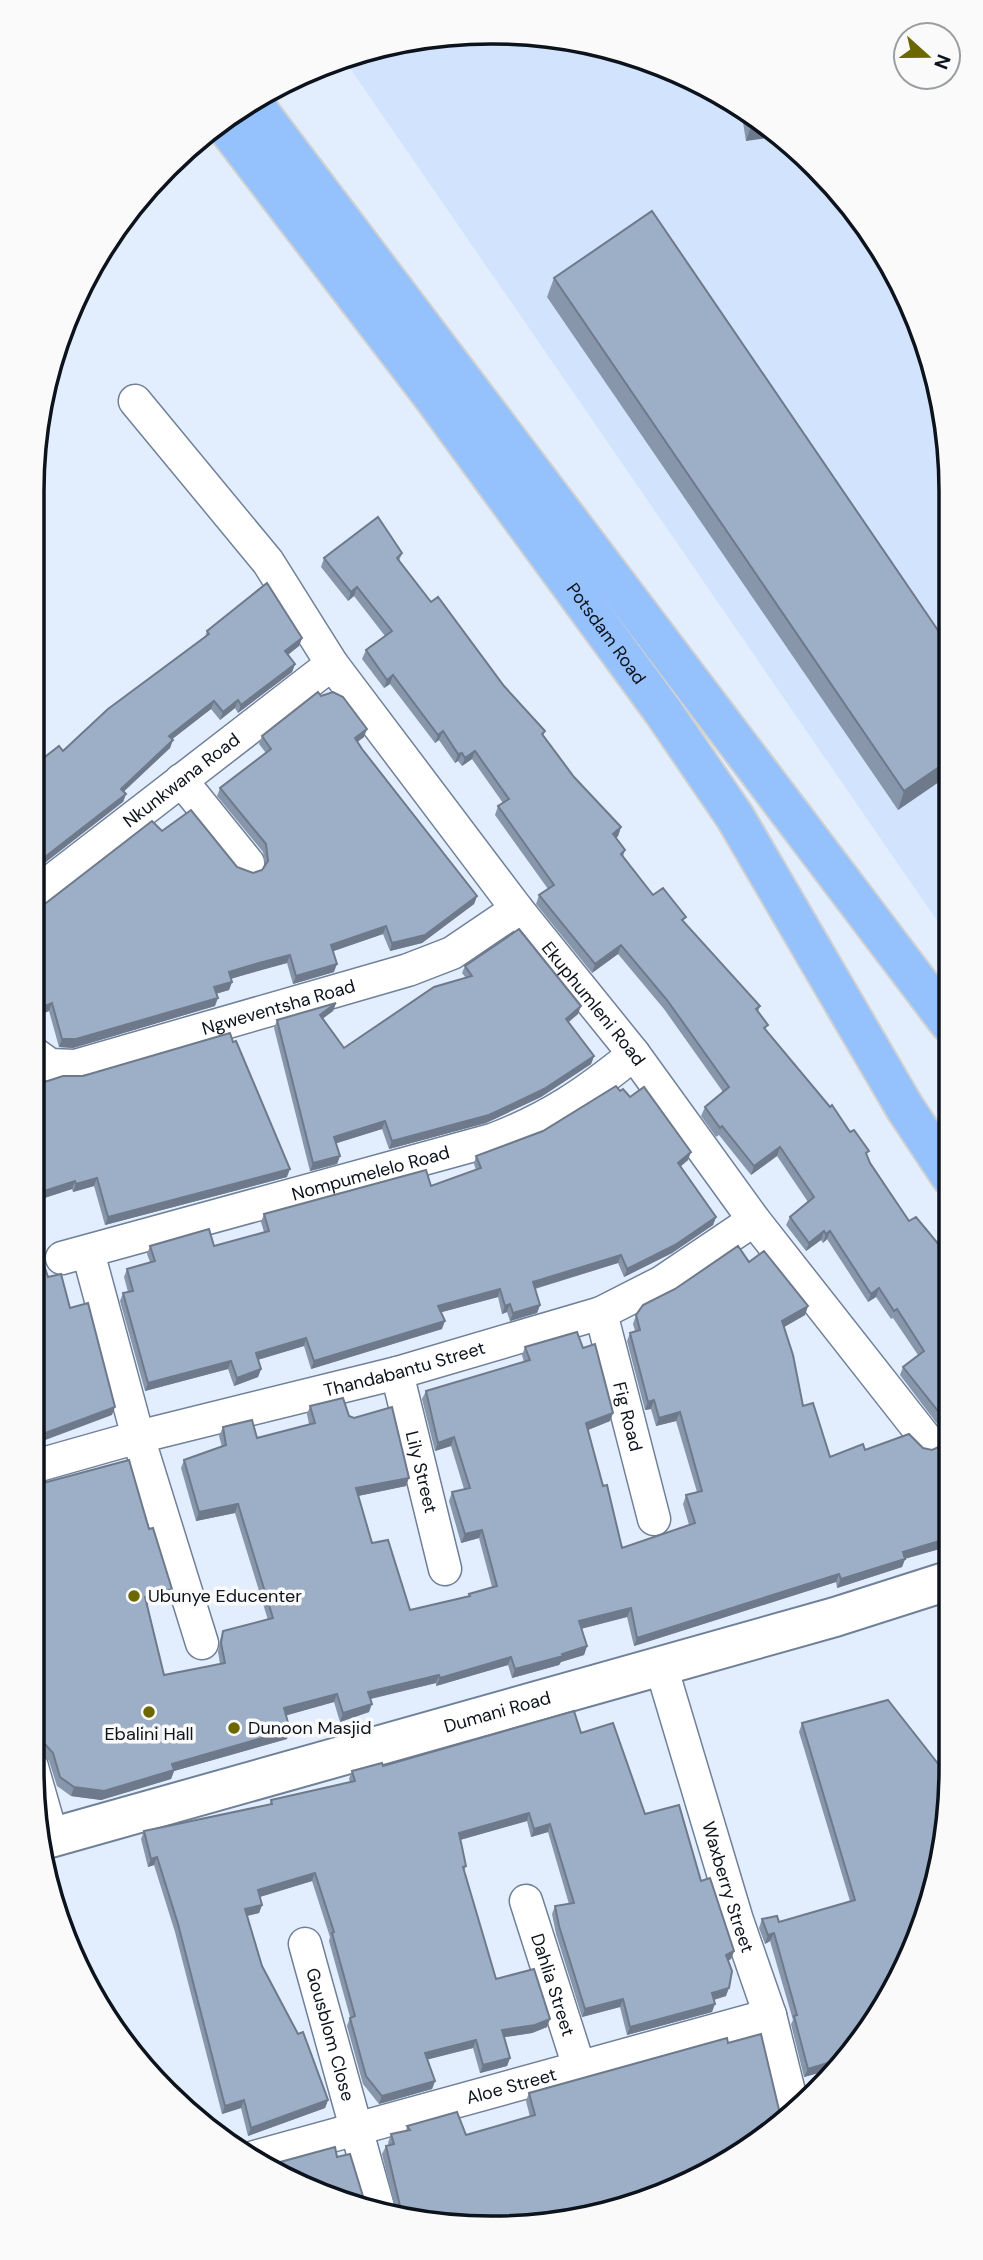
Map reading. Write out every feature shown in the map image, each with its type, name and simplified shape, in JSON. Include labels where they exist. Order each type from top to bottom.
[{"type":"main road","points":[[258,110],[939,1010]]},
{"type":"main road","name":"Potsdam Road","points":[[228,129],[433,397],[662,710],[735,817],[905,1108],[939,1159]]},
{"type":"street","name":"Ekuphumleni Road","points":[[135,401],[268,562],[332,664],[517,909],[634,1054],[754,1220],[928,1440]]},
{"type":"street","name":"Nkunkwana Road","points":[[44,887],[332,664]]},
{"type":"street","points":[[181,780],[248,863]]},
{"type":"street","name":"Ngweventsha Road","points":[[44,1061],[50,1065],[75,1066],[408,970],[452,953],[517,909]]},
{"type":"street","name":"Nompumelelo Road","points":[[202,1643],[138,1437],[75,1255],[492,1140],[537,1123],[591,1089],[634,1054]]},
{"type":"street","name":"Thandabantu Street","points":[[44,1464],[138,1437],[397,1373],[601,1313],[662,1282],[754,1220]]},
{"type":"street","name":"Fig Road","points":[[601,1313],[654,1519]]},
{"type":"street","name":"Lily Street","points":[[397,1373],[445,1569]]},
{"type":"street","name":"Dumani Road","points":[[50,1839],[847,1614],[939,1584]]},
{"type":"street","name":"Waxberry Street","points":[[661,1666],[737,1920],[770,2015],[791,2101]]},
{"type":"street","name":"Dahlia Street","points":[[526,1901],[579,2067]]},
{"type":"street","name":"Gousblom Close","points":[[305,1944],[376,2201]]},
{"type":"street","name":"Aloe Street","points":[[265,2154],[770,2015]]},
{"type":"shaded area","points":[[491,44],[579,52],[635,68],[690,90],[764,136],[828,196],[864,243],[905,320],[924,376],[935,433],[939,491],[939,923],[350,68],[404,52]]},
{"type":"building","points":[[652,211],[939,632],[939,767],[904,791],[554,278]]},
{"type":"building","points":[[378,517],[402,553],[397,558],[431,602],[438,597],[504,686],[545,731],[542,734],[574,777],[621,827],[613,834],[625,850],[621,854],[653,895],[663,888],[686,917],[682,920],[760,1006],[756,1009],[768,1025],[764,1028],[830,1107],[832,1105],[850,1132],[854,1130],[869,1151],[866,1153],[870,1163],[909,1221],[916,1217],[939,1245],[939,1412],[903,1367],[924,1351],[897,1309],[894,1311],[879,1288],[871,1294],[830,1231],[826,1234],[824,1231],[809,1243],[790,1217],[814,1197],[780,1147],[754,1166],[722,1126],[720,1128],[705,1107],[729,1087],[667,1000],[621,945],[595,964],[539,895],[554,885],[498,806],[509,799],[475,751],[465,758],[462,753],[458,754],[443,731],[438,735],[393,675],[387,680],[366,650],[392,631],[357,587],[351,592],[324,558]]},
{"type":"building","points":[[267,583],[302,638],[285,651],[295,664],[241,705],[238,700],[223,712],[214,701],[169,736],[173,740],[121,789],[126,794],[44,858],[44,758],[59,746],[63,751],[108,709],[209,634],[207,631]]},
{"type":"building","points":[[318,692],[321,696],[333,692],[343,697],[367,729],[355,738],[362,749],[477,896],[425,935],[392,943],[386,926],[331,945],[337,964],[296,976],[290,955],[259,963],[229,972],[232,982],[214,987],[218,998],[76,1039],[62,1039],[52,1003],[44,1006],[44,903],[152,821],[162,831],[191,810],[237,867],[253,873],[262,870],[268,861],[266,844],[220,788],[271,749],[262,736]]},
{"type":"building","points":[[519,929],[581,1006],[566,1019],[594,1056],[544,1089],[489,1115],[392,1141],[385,1121],[334,1137],[340,1156],[313,1163],[277,1020],[336,1003],[320,1015],[344,1048],[434,987],[472,976],[465,966]]},
{"type":"building","points":[[230,1033],[233,1042],[236,1041],[290,1169],[108,1217],[97,1178],[76,1184],[75,1181],[44,1191],[44,1082],[63,1076],[83,1076]]},
{"type":"building","points":[[616,1086],[630,1097],[644,1087],[691,1152],[678,1163],[716,1217],[675,1245],[627,1269],[621,1255],[533,1282],[540,1305],[513,1313],[510,1304],[505,1306],[500,1289],[438,1306],[445,1321],[314,1361],[306,1338],[256,1353],[261,1369],[237,1378],[231,1361],[148,1383],[123,1293],[133,1291],[127,1269],[155,1261],[150,1246],[209,1229],[214,1246],[269,1231],[264,1214],[426,1170],[431,1186],[481,1168],[476,1156],[543,1131]]},
{"type":"building","points":[[738,1246],[749,1262],[764,1251],[808,1306],[782,1321],[793,1355],[803,1406],[813,1403],[830,1457],[863,1444],[865,1450],[909,1434],[923,1448],[932,1450],[939,1447],[939,1541],[903,1552],[905,1559],[841,1579],[839,1574],[637,1638],[631,1608],[579,1621],[587,1646],[562,1654],[563,1656],[515,1669],[511,1657],[440,1678],[439,1675],[368,1692],[372,1704],[343,1713],[337,1694],[284,1708],[290,1730],[172,1764],[174,1770],[104,1791],[74,1787],[60,1777],[53,1753],[44,1743],[44,1483],[129,1460],[149,1529],[153,1528],[172,1589],[145,1597],[164,1675],[225,1663],[221,1643],[223,1631],[273,1618],[238,1504],[199,1512],[184,1460],[226,1445],[223,1427],[252,1420],[257,1438],[315,1423],[310,1406],[343,1398],[349,1416],[354,1418],[392,1407],[409,1478],[356,1488],[372,1543],[388,1540],[410,1610],[470,1596],[469,1594],[497,1586],[482,1530],[465,1534],[452,1492],[470,1488],[454,1437],[438,1443],[426,1391],[530,1360],[525,1347],[577,1332],[583,1348],[595,1344],[613,1413],[586,1423],[603,1486],[607,1485],[622,1548],[695,1523],[686,1495],[702,1491],[680,1412],[659,1418],[654,1400],[648,1402],[630,1333],[640,1330],[636,1315],[643,1305],[675,1289]]},
{"type":"building","points":[[44,1265],[48,1277],[61,1274],[70,1308],[88,1303],[115,1407],[44,1434]]},
{"type":"building","points":[[888,1700],[939,1765],[931,1856],[905,1940],[879,1992],[847,2041],[829,2062],[808,2069],[794,2016],[797,2015],[774,1933],[768,1935],[762,1919],[777,1916],[779,1922],[855,1900],[802,1723]]},
{"type":"building","points":[[574,1711],[581,1733],[613,1723],[645,1814],[679,1805],[701,1881],[710,1878],[734,1951],[726,1955],[732,1971],[729,1988],[712,1993],[715,2004],[630,2027],[623,1999],[585,2009],[555,1906],[574,1903],[550,1824],[534,1829],[529,1813],[459,1833],[466,1866],[463,1867],[496,1979],[534,1969],[550,2019],[535,2025],[502,2030],[510,2058],[483,2065],[476,2040],[425,2053],[435,2081],[382,2096],[366,2076],[350,2018],[355,2016],[332,1933],[334,1932],[315,1873],[258,1890],[262,1905],[245,1909],[262,1966],[298,2034],[303,2032],[328,2100],[251,2128],[244,2100],[225,2106],[178,1924],[157,1857],[151,1859],[144,1831],[272,1804],[271,1800],[355,1781],[352,1771],[382,1763],[383,1766]]},
{"type":"building","points":[[761,2034],[779,2111],[740,2141],[690,2170],[607,2201],[550,2212],[491,2216],[400,2207],[386,2146],[394,2144],[391,2134],[410,2130],[407,2126],[457,2112],[466,2135],[535,2115],[529,2093],[727,2038],[728,2043]]},
{"type":"building","points":[[335,2147],[337,2157],[350,2154],[363,2197],[320,2182],[279,2162]]},
{"type":"place","name":"Ubunye Educenter","points":[[134,1596]]},
{"type":"place","name":"Ebalini Hall","points":[[149,1712]]},
{"type":"place","name":"Dunoon Masjid","points":[[234,1728]]}]
